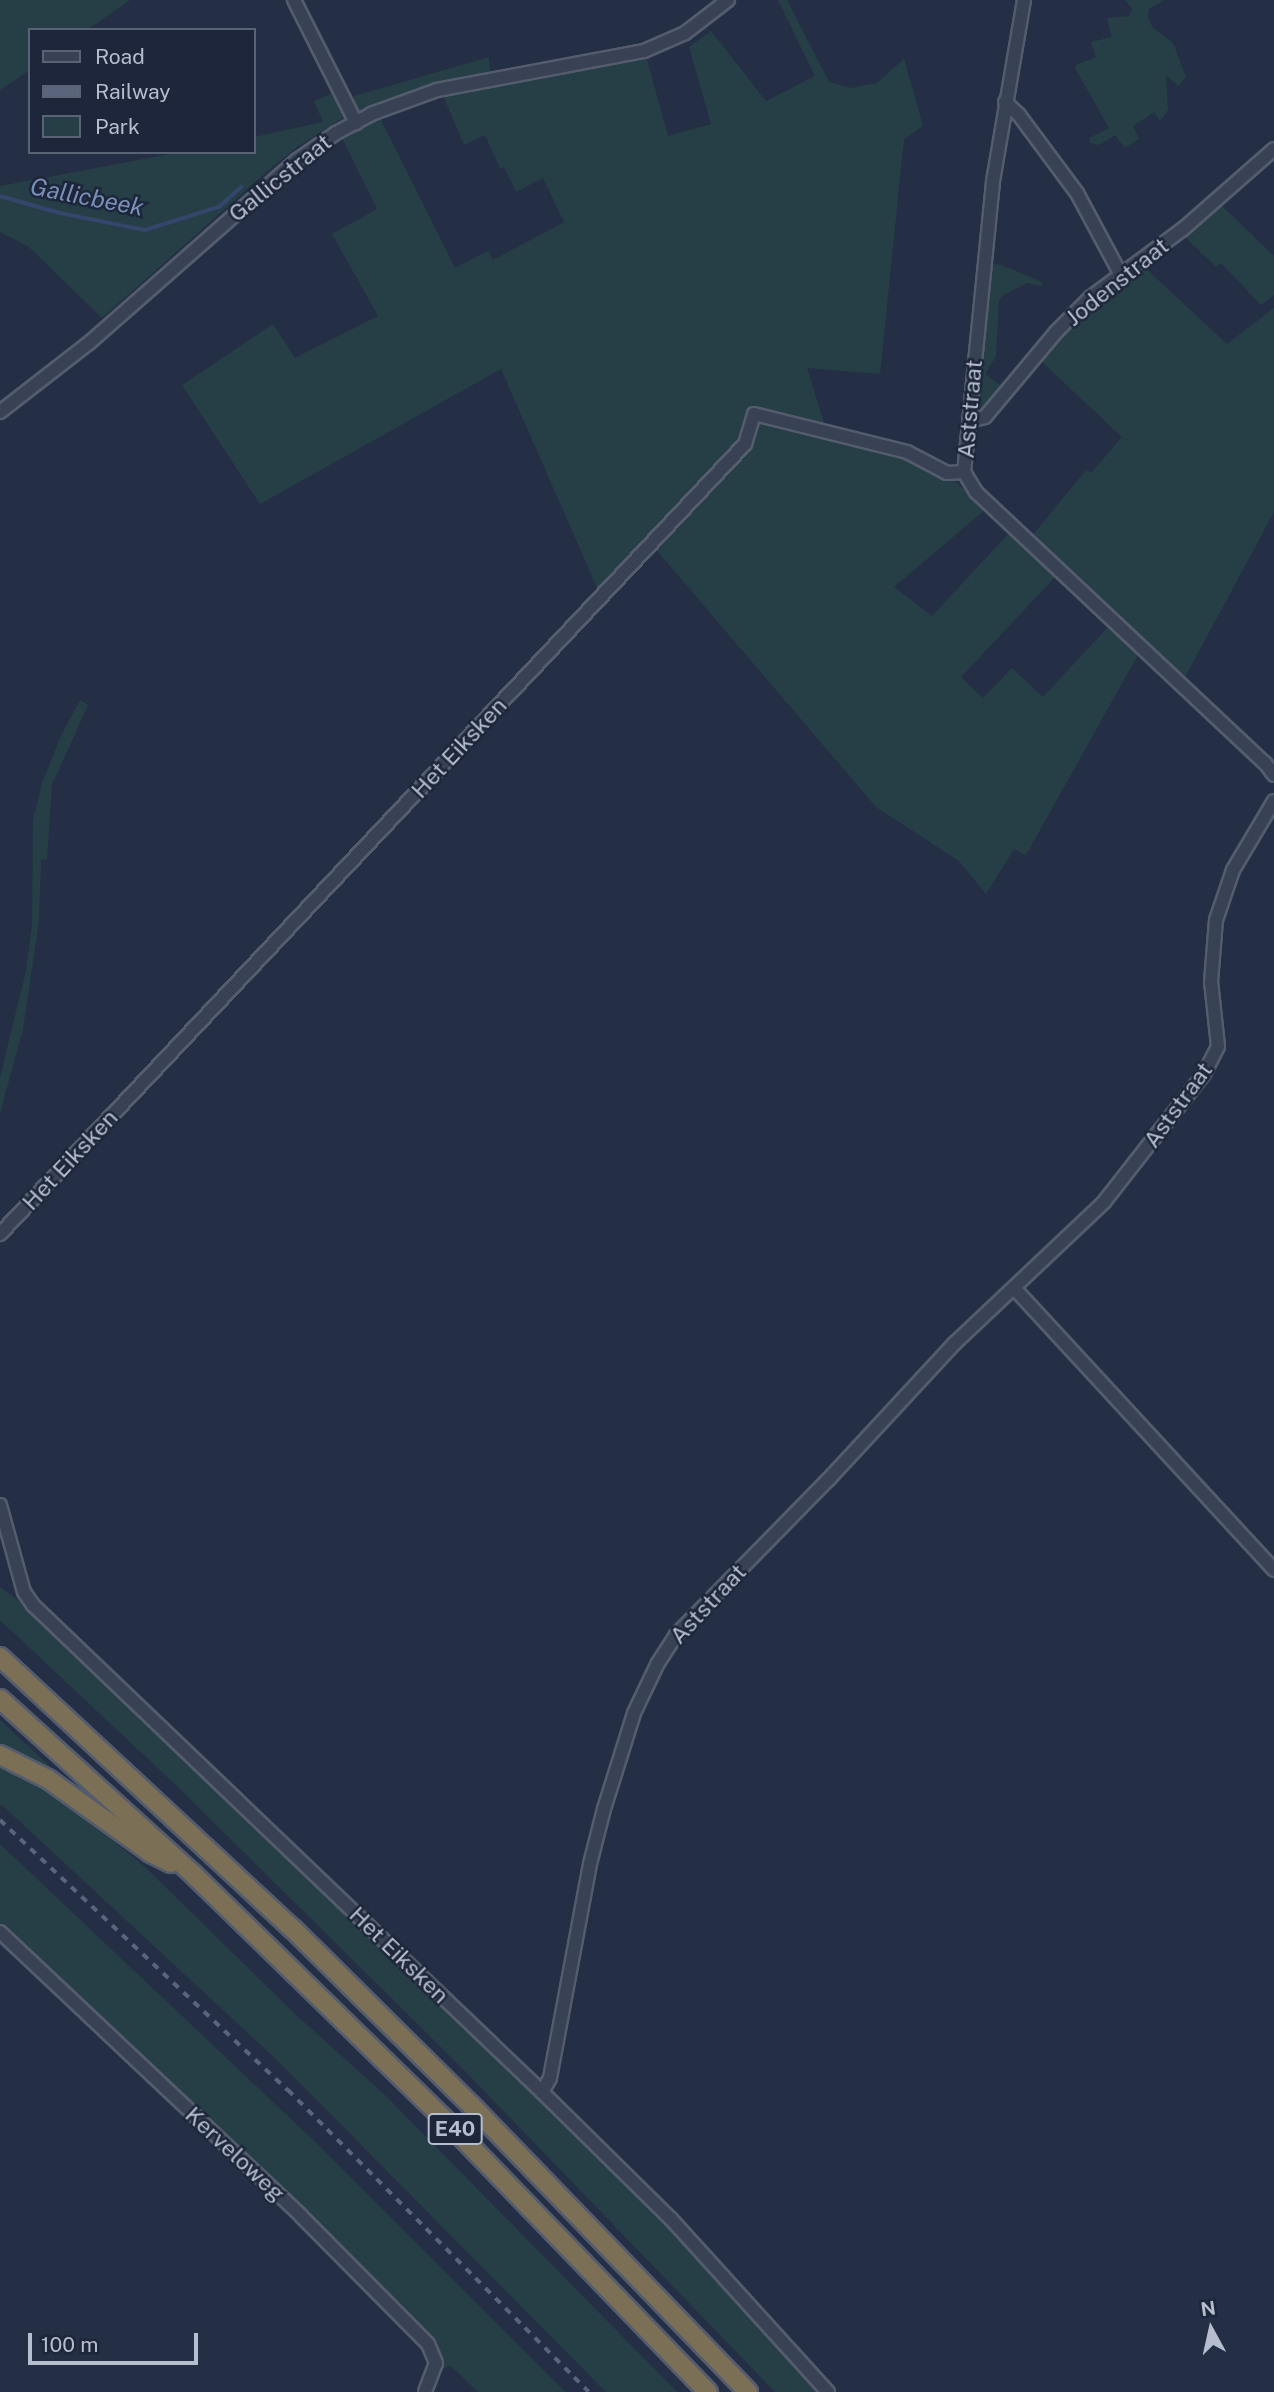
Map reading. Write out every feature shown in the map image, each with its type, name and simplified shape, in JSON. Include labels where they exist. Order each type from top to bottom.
[{"type":"highway","name":"E40","points":[[0,1657],[313,1948],[471,2105],[748,2392]]},
{"type":"highway","name":"E40","points":[[0,1699],[193,1874],[451,2126],[708,2392]]},
{"type":"highway","points":[[0,1755],[48,1779],[151,1853],[193,1874]]},
{"type":"street","points":[[294,0],[337,80],[356,123]]},
{"type":"street","name":"Gallicstraat","points":[[0,412],[89,343],[296,161],[356,123],[408,99],[457,85],[644,51],[685,33],[728,0]]},
{"type":"street","name":"Aststraat","points":[[1024,0],[1005,102],[984,261],[964,472],[976,492],[1265,763],[1274,775]]},
{"type":"street","points":[[1005,102],[1019,115],[1077,193],[1121,275]]},
{"type":"street","name":"Jodenstraat","points":[[969,421],[985,417],[1056,332],[1091,297],[1183,229],[1274,149]]},
{"type":"street","name":"Het Eiksken","points":[[0,1234],[745,444],[754,414],[907,452],[947,472],[964,472]]},
{"type":"street","name":"Aststraat","points":[[542,2092],[550,2078],[590,1864],[604,1809],[634,1713],[658,1663],[676,1635],[828,1480],[955,1343],[1104,1202],[1204,1074],[1214,1057],[1219,1034],[1211,982],[1216,920],[1233,870],[1274,801]]},
{"type":"street","points":[[1015,1289],[1274,1570]]},
{"type":"street","name":"Het Eiksken","points":[[0,1505],[24,1592],[33,1605],[671,2219],[828,2392]]},
{"type":"street","name":"Kerveloweg","points":[[0,1931],[301,2216],[428,2344],[436,2363],[425,2392]]},
{"type":"green space","points":[[0,0],[130,0],[90,28],[28,28],[28,71],[0,90]]},
{"type":"green space","points":[[778,0],[787,0],[829,82],[851,88],[877,83],[904,59],[923,126],[904,139],[880,374],[807,368],[826,429],[752,410],[742,440],[599,592],[501,369],[260,504],[182,385],[273,324],[295,358],[378,316],[332,234],[377,209],[341,136],[379,116],[455,268],[488,251],[493,260],[564,222],[543,178],[516,192],[504,167],[500,169],[485,135],[464,145],[442,93],[646,56],[668,136],[711,124],[689,47],[711,31],[766,101],[815,76]]},
{"type":"green space","points":[[1125,0],[1164,0],[1149,9],[1148,16],[1152,27],[1173,43],[1186,77],[1178,86],[1166,75],[1168,110],[1160,121],[1154,112],[1133,126],[1139,139],[1125,148],[1115,135],[1099,145],[1090,143],[1089,138],[1109,128],[1075,68],[1076,65],[1096,57],[1091,42],[1112,37],[1107,18],[1130,16],[1132,8]]},
{"type":"green space","points":[[489,57],[490,72],[406,94],[361,112],[354,109],[348,98]]},
{"type":"green space","points":[[337,91],[349,114],[297,147],[271,168],[102,318],[29,247],[0,232],[0,186],[170,154],[256,154],[256,137],[323,122],[314,101]]},
{"type":"green space","points":[[1220,204],[1274,256],[1274,295],[1261,305],[1221,263],[1216,267],[1184,236]]},
{"type":"green space","points":[[989,263],[1001,265],[1042,282],[1043,286],[1027,283],[1003,295],[999,301],[996,356],[985,374],[1003,387],[980,411],[975,403]]},
{"type":"green space","points":[[1143,266],[1227,344],[1274,308],[1274,512],[1184,679],[1032,536],[1086,470],[1091,473],[1122,437],[1041,361],[1076,321]]},
{"type":"green space","points":[[765,421],[903,455],[957,483],[986,509],[894,587],[932,616],[1011,531],[1057,575],[961,677],[983,698],[1012,668],[1043,697],[1111,624],[1139,653],[1026,855],[1014,849],[986,894],[959,861],[876,807],[653,546],[755,427]]},
{"type":"green space","points":[[80,700],[88,705],[52,785],[47,859],[41,860],[39,921],[23,1029],[0,1113],[0,1077],[26,971],[32,925],[33,820],[42,783],[61,736]]},
{"type":"green space","points":[[0,1587],[30,1609],[209,1775],[666,2220],[821,2392],[775,2392],[463,2069],[180,1789],[0,1620]]},
{"type":"green space","points":[[0,1720],[80,1794],[0,1749]]},
{"type":"green space","points":[[0,1767],[59,1796],[144,1866],[294,2013],[386,2096],[677,2392],[606,2392],[278,2061],[0,1806]]},
{"type":"green space","points":[[0,1844],[309,2136],[565,2392],[478,2392],[451,2366],[439,2369],[439,2356],[0,1927]]},
{"type":"waterway","name":"Gallicbeek","points":[[0,196],[60,213],[145,230],[219,207],[241,187]]},
{"type":"railway","points":[[0,1820],[288,2090],[589,2392]]}]
